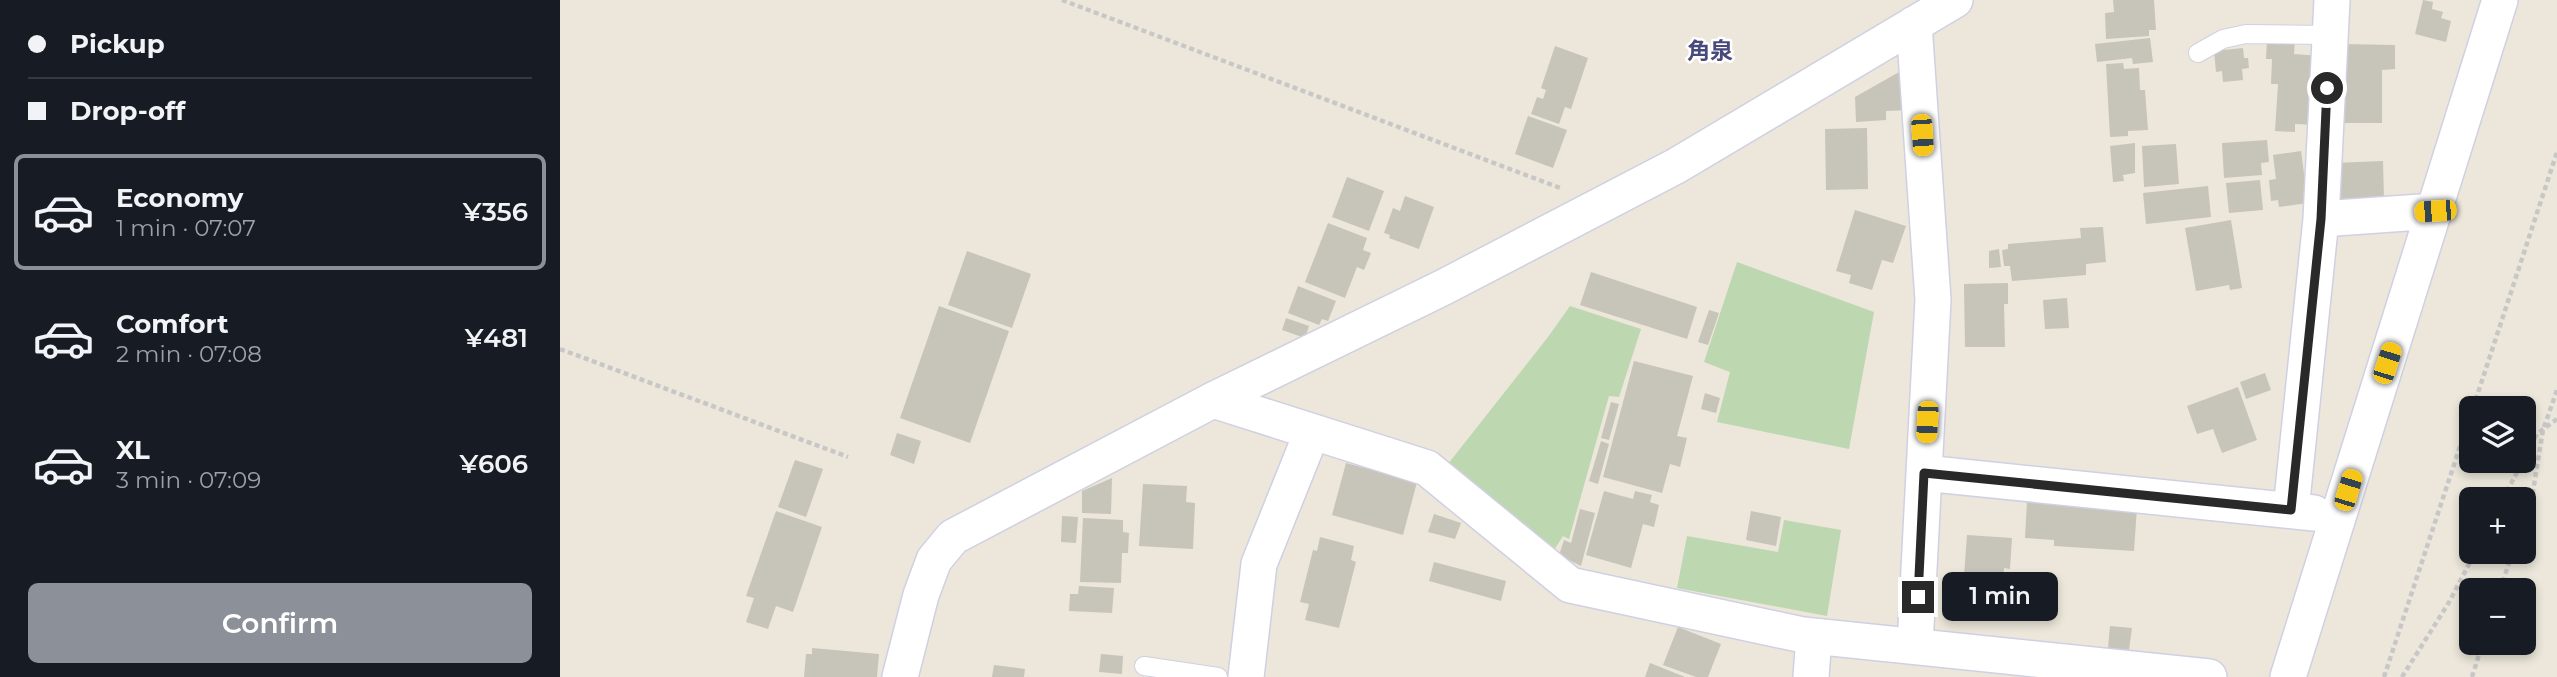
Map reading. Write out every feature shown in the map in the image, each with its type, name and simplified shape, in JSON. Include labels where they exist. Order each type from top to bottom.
[{"type":"street","points":[[900,677],[921,595],[934,560],[953,537],[1213,400],[1444,287],[1676,166],[1955,0]]},
{"type":"street","points":[[2291,510],[2321,219],[2332,0]]},
{"type":"street","points":[[2288,677],[2500,0]]},
{"type":"street","points":[[1914,24],[1933,300],[1915,646]]},
{"type":"street","points":[[2321,219],[2435,211]]},
{"type":"street","points":[[1213,400],[1427,468],[1570,586],[1814,636],[2209,677]]},
{"type":"street","points":[[1246,677],[1259,564],[1312,432]]},
{"type":"street","points":[[1924,473],[2340,515]]},
{"type":"street","points":[[1811,677],[1814,636]]},
{"type":"lane","points":[[2198,53],[2223,39],[2246,34],[2329,35]]},
{"type":"lane","points":[[1144,666],[1219,677]]},
{"type":"path","points":[[1062,0],[1604,204]]},
{"type":"path","points":[[2477,396],[2557,152]]},
{"type":"path","points":[[560,349],[848,457]]},
{"type":"path","points":[[2534,487],[2543,430],[2557,390]]},
{"type":"path","points":[[2509,487],[2538,434],[2557,419]]},
{"type":"path","points":[[2384,677],[2459,449]]},
{"type":"path","points":[[2402,677],[2448,604],[2469,564]]},
{"type":"path","points":[[2472,677],[2479,655]]},
{"type":"green space","points":[[1737,262],[1874,312],[1849,449],[1717,422],[1730,372],[1704,362]]},
{"type":"green space","points":[[1570,306],[1641,329],[1619,397],[1609,396],[1569,539],[1563,536],[1554,550],[1448,464]]},
{"type":"green space","points":[[1784,520],[1841,530],[1827,616],[1677,588],[1687,536],[1778,552]]},
{"type":"building","points":[[2113,0],[2154,0],[2156,30],[2149,30],[2149,36],[2106,39],[2105,13],[2114,12]]},
{"type":"building","points":[[2423,0],[2433,2],[2432,9],[2443,12],[2441,18],[2451,21],[2446,42],[2415,34]]},
{"type":"building","points":[[2150,38],[2153,62],[2133,64],[2132,58],[2097,62],[2095,44]]},
{"type":"building","points":[[2267,39],[2295,40],[2294,54],[2321,56],[2317,125],[2295,124],[2295,132],[2275,131],[2278,84],[2271,84],[2272,59],[2266,59]]},
{"type":"building","points":[[2341,44],[2395,45],[2395,69],[2382,70],[2382,123],[2341,123]]},
{"type":"building","points":[[1555,46],[1588,58],[1571,109],[1565,107],[1559,124],[1531,114],[1537,97],[1543,99],[1546,90],[1541,88]]},
{"type":"building","points":[[2243,48],[2249,68],[2242,69],[2243,80],[2223,82],[2222,71],[2216,72],[2214,51]]},
{"type":"building","points":[[2123,63],[2124,69],[2139,68],[2140,90],[2145,90],[2148,130],[2128,131],[2128,136],[2110,137],[2106,64]]},
{"type":"building","points":[[1908,67],[1910,110],[1886,111],[1886,120],[1856,122],[1855,97]]},
{"type":"building","points":[[1528,116],[1567,130],[1553,168],[1515,154]]},
{"type":"building","points":[[1867,128],[1868,189],[1826,190],[1825,129]]},
{"type":"building","points":[[2267,140],[2269,162],[2261,163],[2262,175],[2224,178],[2222,143]]},
{"type":"building","points":[[2135,143],[2135,173],[2123,175],[2124,181],[2113,182],[2110,146]]},
{"type":"building","points":[[2176,144],[2179,184],[2144,187],[2142,146]]},
{"type":"building","points":[[2301,151],[2308,203],[2279,207],[2278,200],[2271,201],[2269,180],[2276,179],[2273,155]]},
{"type":"building","points":[[2383,161],[2384,199],[2335,200],[2334,163]]},
{"type":"building","points":[[1347,177],[1384,191],[1369,231],[1332,217]]},
{"type":"building","points":[[2260,180],[2263,210],[2229,213],[2226,183]]},
{"type":"building","points":[[2208,186],[2211,217],[2146,224],[2143,193]]},
{"type":"building","points":[[1405,196],[1434,207],[1419,249],[1389,238],[1390,235],[1384,233],[1393,208],[1400,211]]},
{"type":"building","points":[[1855,210],[1906,226],[1893,263],[1882,260],[1872,290],[1849,283],[1851,275],[1836,271]]},
{"type":"building","points":[[2231,220],[2242,288],[2230,290],[2229,285],[2196,291],[2185,228]]},
{"type":"building","points":[[1328,223],[1367,238],[1363,250],[1371,253],[1364,270],[1357,267],[1345,298],[1305,282]]},
{"type":"building","points":[[2103,227],[2106,262],[2086,264],[2086,275],[2012,281],[2010,266],[2004,266],[2002,250],[2008,249],[2008,244],[2081,238],[2080,228]]},
{"type":"building","points":[[1999,249],[2001,267],[1989,268],[1989,251]]},
{"type":"building","points":[[967,251],[1031,274],[1012,328],[948,305]]},
{"type":"building","points":[[1591,272],[1697,307],[1687,339],[1580,305]]},
{"type":"building","points":[[2008,283],[2008,304],[2004,304],[2005,347],[1965,347],[1964,284]]},
{"type":"building","points":[[1298,286],[1336,301],[1328,321],[1322,319],[1319,325],[1288,313]]},
{"type":"building","points":[[2067,298],[2069,328],[2045,329],[2043,300]]},
{"type":"building","points":[[939,306],[1009,331],[970,443],[900,418]]},
{"type":"building","points":[[1709,310],[1719,313],[1708,345],[1698,342]]},
{"type":"building","points":[[1286,318],[1309,326],[1305,338],[1282,330]]},
{"type":"building","points":[[1634,361],[1693,376],[1677,436],[1687,438],[1680,467],[1670,464],[1662,493],[1603,477]]},
{"type":"building","points":[[2265,373],[2271,390],[2246,399],[2240,382]]},
{"type":"building","points":[[2238,387],[2257,440],[2222,453],[2213,429],[2197,434],[2187,406]]},
{"type":"building","points":[[1705,393],[1720,398],[1716,413],[1701,409]]},
{"type":"building","points":[[1611,402],[1619,404],[1609,440],[1601,438]]},
{"type":"building","points":[[897,433],[921,441],[914,464],[890,455]]},
{"type":"building","points":[[1601,441],[1609,444],[1598,484],[1589,481]]},
{"type":"building","points":[[795,460],[823,469],[806,517],[778,507]]},
{"type":"building","points":[[1346,463],[1417,482],[1403,535],[1332,515]]},
{"type":"building","points":[[1112,478],[1111,514],[1082,513],[1082,491]]},
{"type":"building","points":[[1143,484],[1187,486],[1186,502],[1195,503],[1193,549],[1139,546]]},
{"type":"building","points":[[1604,491],[1633,499],[1635,491],[1652,495],[1650,502],[1659,505],[1654,527],[1643,524],[1631,568],[1586,555]]},
{"type":"building","points":[[2027,501],[2137,508],[2134,551],[2054,546],[2054,540],[2025,538]]},
{"type":"building","points":[[1580,509],[1595,513],[1581,566],[1559,555],[1564,540],[1571,543]]},
{"type":"building","points":[[776,511],[822,527],[793,612],[776,606],[768,629],[746,622],[754,598],[746,596]]},
{"type":"building","points":[[1751,511],[1781,517],[1776,546],[1746,540]]},
{"type":"building","points":[[1434,514],[1461,523],[1455,539],[1428,532]]},
{"type":"building","points":[[1062,516],[1078,517],[1076,543],[1061,542]]},
{"type":"building","points":[[1083,518],[1123,520],[1123,532],[1129,533],[1128,553],[1122,553],[1121,583],[1080,582]]},
{"type":"building","points":[[1967,535],[2012,538],[2010,569],[2004,568],[2001,618],[1975,617],[1975,612],[1955,611],[1957,589],[1963,589]]},
{"type":"building","points":[[1320,537],[1354,546],[1351,560],[1356,562],[1339,628],[1305,620],[1309,604],[1300,602],[1313,550],[1317,551]]},
{"type":"building","points":[[1434,562],[1506,581],[1501,601],[1429,581]]},
{"type":"building","points":[[1079,586],[1114,588],[1112,613],[1069,611],[1070,594],[1078,594]]},
{"type":"building","points":[[2110,626],[2132,628],[2129,650],[2108,648]]},
{"type":"building","points":[[1678,627],[1721,644],[1708,677],[1696,677],[1663,665]]},
{"type":"building","points":[[812,648],[879,654],[877,677],[804,677],[806,654],[812,654]]},
{"type":"building","points":[[1101,654],[1123,656],[1122,674],[1099,672]]},
{"type":"building","points":[[1650,663],[1685,677],[1645,677]]},
{"type":"building","points":[[994,665],[1025,669],[1024,677],[992,677]]},
{"type":"district","name":"角泉","points":[[1710,51]]},
{"type":"route","points":[[1918,597],[1924,473],[2291,510],[2321,219],[2327,88]]}]
